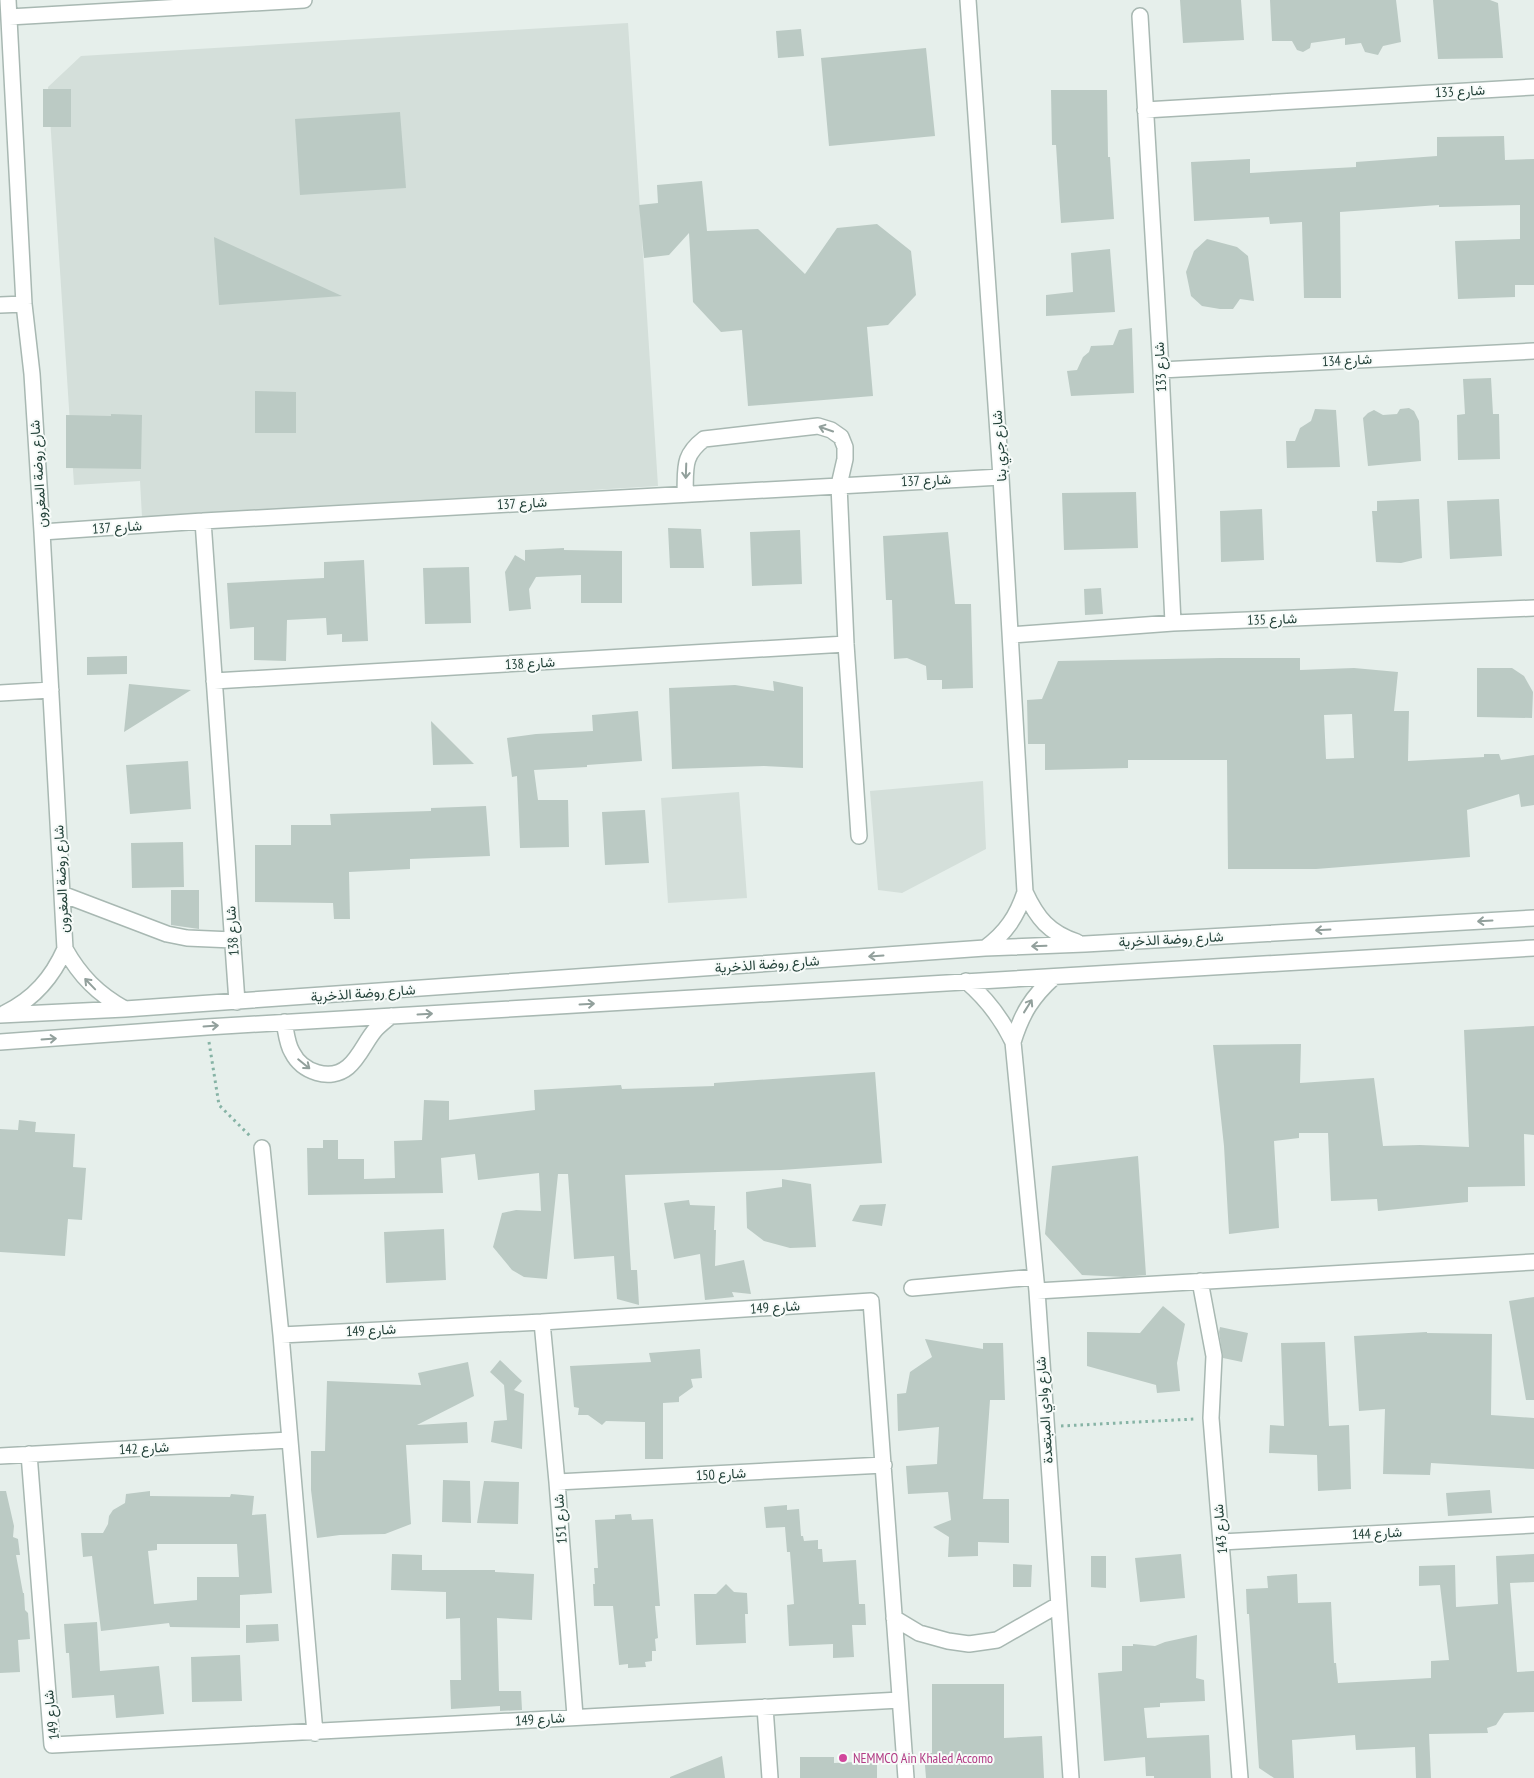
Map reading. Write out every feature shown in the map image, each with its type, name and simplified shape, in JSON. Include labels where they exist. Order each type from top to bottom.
[{"type":"street","name":"شارع روضة المغرون","points":[[8,0],[24,304],[32,374],[65,949],[73,964],[96,990],[125,1009]]},
{"type":"street","points":[[8,17],[304,0]]},
{"type":"street","name":"شارع جري بنا","points":[[968,0],[1001,477],[1025,892],[1020,908],[1011,924],[999,938],[985,948]]},
{"type":"street","name":"شارع 133","points":[[1140,16],[1161,370],[1173,624]]},
{"type":"street","name":"شارع 133","points":[[1146,110],[1534,87]]},
{"type":"street","points":[[0,305],[24,304]]},
{"type":"street","name":"شارع 134","points":[[1161,370],[1534,351]]},
{"type":"street","points":[[685,494],[686,460],[693,447],[704,439],[818,426],[831,430],[841,437],[845,448],[845,458],[839,485],[846,644],[859,836]]},
{"type":"street","name":"شارع 137","points":[[42,532],[203,521],[1001,477]]},
{"type":"street","name":"شارع 138","points":[[203,521],[237,1002]]},
{"type":"street","name":"شارع 135","points":[[1010,635],[1173,624],[1534,608]]},
{"type":"street","name":"شارع 138","points":[[214,681],[846,644]]},
{"type":"street","points":[[0,692],[51,690]]},
{"type":"street","name":"شارع جري بنا","points":[[1025,892],[1034,910],[1047,927],[1065,938],[1085,944]]},
{"type":"street","points":[[62,894],[167,934],[186,938],[233,940]]},
{"type":"street","name":"شارع روضة الذخرية","points":[[1,1015],[237,1002],[985,948],[1534,918]]},
{"type":"street","name":"شارع روضة الذخرية","points":[[0,1042],[207,1026],[1534,948]]},
{"type":"street","name":"شارع روضة المغرون","points":[[1,1015],[34,995],[47,982],[65,949]]},
{"type":"street","name":"شارع وادي المبتعدة","points":[[1054,977],[1039,990],[1027,1006],[1019,1023],[1014,1042],[1036,1284],[1071,1778]]},
{"type":"street","name":"شارع وادي المبتعدة","points":[[966,982],[994,1008],[1014,1042]]},
{"type":"street","points":[[284,1022],[291,1052],[298,1060],[305,1067],[320,1074],[334,1074],[348,1067],[376,1029],[391,1016]]},
{"type":"street","points":[[262,1148],[281,1335],[315,1733]]},
{"type":"street","points":[[912,1288],[1200,1281],[1534,1262]]},
{"type":"street","name":"شارع 143","points":[[1200,1281],[1214,1356],[1211,1418],[1240,1778]]},
{"type":"street","name":"شارع 149","points":[[281,1335],[542,1322],[871,1302],[906,1778]]},
{"type":"street","name":"شارع 151","points":[[542,1322],[557,1482],[575,1716]]},
{"type":"street","name":"شارع 142","points":[[0,1456],[289,1440]]},
{"type":"street","name":"شارع 149","points":[[29,1454],[52,1745],[315,1733],[575,1716],[900,1700]]},
{"type":"street","name":"شارع 150","points":[[557,1482],[884,1465]]},
{"type":"street","name":"شارع 144","points":[[1221,1542],[1534,1525]]},
{"type":"street","points":[[894,1618],[919,1632],[948,1641],[969,1644],[997,1640],[1058,1605]]},
{"type":"street","points":[[765,1707],[770,1778]]},
{"type":"path","points":[[207,1026],[220,1105],[262,1148]]},
{"type":"path","points":[[1045,1427],[1211,1418]]},
{"type":"shaded area","points":[[628,23],[658,486],[142,517],[140,481],[74,485],[48,87],[81,56]]},
{"type":"shaded area","points":[[983,781],[986,849],[902,893],[878,890],[870,791]]},
{"type":"shaded area","points":[[739,792],[747,898],[668,903],[661,798]]},
{"type":"building","points":[[1180,0],[1241,0],[1244,40],[1183,43]]},
{"type":"building","points":[[1270,0],[1396,0],[1401,42],[1383,46],[1378,55],[1365,52],[1361,43],[1345,45],[1345,38],[1311,43],[1310,48],[1303,52],[1297,50],[1292,41],[1272,41]]},
{"type":"building","points":[[1433,0],[1490,0],[1498,3],[1503,58],[1438,59]]},
{"type":"building","points":[[801,29],[804,56],[778,58],[776,31]]},
{"type":"building","points":[[926,48],[935,136],[829,146],[821,58]]},
{"type":"building","points":[[43,89],[71,89],[71,127],[43,127]]},
{"type":"building","points":[[1051,90],[1107,90],[1108,157],[1110,157],[1114,219],[1061,223],[1056,145],[1052,145]]},
{"type":"building","points":[[400,112],[406,188],[300,195],[295,119]]},
{"type":"building","points":[[1504,136],[1505,160],[1534,159],[1534,285],[1515,285],[1515,297],[1458,299],[1455,241],[1520,239],[1520,205],[1439,207],[1439,205],[1340,212],[1341,298],[1304,298],[1302,222],[1270,224],[1269,217],[1194,221],[1191,162],[1250,159],[1250,173],[1356,167],[1356,162],[1437,156],[1437,137]]},
{"type":"building","points":[[702,181],[707,231],[758,229],[805,274],[837,228],[877,224],[911,251],[916,295],[888,325],[867,327],[873,396],[748,406],[742,330],[721,332],[693,302],[689,233],[669,255],[644,258],[639,205],[658,203],[657,185]]},
{"type":"building","points":[[214,237],[342,296],[219,305]]},
{"type":"building","points":[[1207,239],[1237,247],[1248,256],[1254,301],[1240,299],[1233,309],[1220,309],[1202,306],[1191,296],[1186,272],[1194,251]]},
{"type":"building","points":[[1110,249],[1115,312],[1046,316],[1046,295],[1073,292],[1071,253]]},
{"type":"building","points":[[1132,328],[1134,393],[1071,396],[1067,371],[1077,370],[1091,346],[1113,345],[1119,330]]},
{"type":"building","points":[[1491,378],[1493,414],[1499,414],[1500,459],[1458,460],[1457,415],[1465,414],[1463,379]]},
{"type":"building","points":[[255,391],[296,392],[296,433],[255,433]]},
{"type":"building","points":[[1409,408],[1414,411],[1419,421],[1421,461],[1368,466],[1363,418],[1374,410],[1383,415],[1397,414],[1400,409]]},
{"type":"building","points":[[1315,409],[1336,410],[1340,467],[1287,468],[1286,441],[1295,441],[1300,428],[1311,421]]},
{"type":"building","points":[[111,414],[142,415],[141,469],[66,468],[66,415],[111,416]]},
{"type":"building","points":[[1136,492],[1138,548],[1064,550],[1062,493]]},
{"type":"building","points":[[1419,499],[1422,558],[1401,563],[1376,562],[1372,511],[1377,511],[1377,501]]},
{"type":"building","points":[[1499,499],[1502,556],[1450,559],[1447,501]]},
{"type":"building","points":[[1262,509],[1264,560],[1221,562],[1220,511]]},
{"type":"building","points":[[668,528],[701,529],[704,568],[670,568]]},
{"type":"building","points":[[800,530],[802,584],[752,586],[750,532]]},
{"type":"building","points":[[948,532],[955,604],[971,604],[973,688],[942,689],[942,680],[927,680],[926,666],[907,658],[894,659],[892,600],[886,600],[883,536]]},
{"type":"building","points":[[564,548],[564,550],[622,551],[622,603],[581,603],[581,575],[536,577],[529,589],[531,609],[509,611],[505,572],[515,555],[525,561],[525,550]]},
{"type":"building","points":[[364,560],[368,641],[342,642],[342,634],[327,635],[326,618],[287,620],[286,661],[254,660],[254,627],[230,629],[227,583],[324,578],[324,562]]},
{"type":"building","points":[[469,567],[471,623],[425,624],[423,568]]},
{"type":"building","points":[[1101,588],[1103,614],[1085,615],[1084,589]]},
{"type":"building","points":[[127,656],[127,674],[87,675],[87,657]]},
{"type":"building","points":[[1300,658],[1300,670],[1354,668],[1398,672],[1394,711],[1409,711],[1408,761],[1484,757],[1484,754],[1499,754],[1501,760],[1534,755],[1534,805],[1521,807],[1519,794],[1467,810],[1470,857],[1316,869],[1228,869],[1227,760],[1128,760],[1128,768],[1045,770],[1045,744],[1028,744],[1027,700],[1042,699],[1058,661]],"holes":[[[1352,714],[1354,758],[1326,759],[1324,715]]]},
{"type":"building","points":[[1477,668],[1512,668],[1524,676],[1533,692],[1532,718],[1477,717]]},
{"type":"building","points":[[773,681],[803,687],[803,768],[764,766],[672,769],[669,688],[735,685],[774,691]]},
{"type":"building","points":[[129,684],[191,690],[124,732]]},
{"type":"building","points":[[638,711],[642,761],[534,770],[538,800],[568,800],[569,847],[520,848],[517,776],[512,777],[507,738],[536,734],[593,731],[592,715]]},
{"type":"building","points":[[431,721],[474,764],[433,765]]},
{"type":"building","points":[[188,761],[191,809],[130,814],[126,765]]},
{"type":"building","points":[[486,806],[490,856],[410,859],[410,869],[349,872],[350,919],[334,919],[333,903],[255,902],[255,845],[291,845],[291,825],[331,825],[330,814],[431,811],[431,808]]},
{"type":"building","points":[[645,810],[649,863],[605,865],[602,812]]},
{"type":"building","points":[[183,842],[184,887],[132,888],[131,843]]},
{"type":"building","points":[[171,890],[199,890],[199,929],[171,925]]},
{"type":"building","points":[[1534,1026],[1534,1135],[1524,1134],[1525,1186],[1468,1187],[1468,1202],[1378,1211],[1377,1199],[1331,1201],[1328,1133],[1299,1133],[1299,1138],[1274,1141],[1279,1228],[1229,1234],[1224,1146],[1213,1045],[1301,1044],[1300,1083],[1374,1078],[1383,1146],[1469,1147],[1464,1030]]},
{"type":"building","points":[[875,1072],[882,1163],[781,1170],[625,1175],[631,1270],[637,1270],[639,1305],[617,1299],[614,1256],[574,1259],[568,1174],[558,1174],[547,1279],[524,1277],[512,1270],[493,1247],[502,1213],[516,1210],[541,1211],[539,1173],[478,1180],[475,1154],[441,1158],[443,1193],[308,1195],[307,1148],[323,1148],[323,1140],[338,1140],[338,1159],[364,1159],[364,1179],[395,1178],[394,1141],[422,1140],[424,1100],[449,1101],[449,1120],[535,1110],[534,1090],[621,1085],[622,1089],[714,1086],[714,1083]]},
{"type":"building","points":[[19,1120],[36,1122],[35,1132],[75,1134],[73,1167],[86,1168],[82,1220],[68,1219],[65,1256],[0,1252],[0,1129],[18,1130]]},
{"type":"building","points":[[1138,1156],[1146,1275],[1124,1277],[1082,1275],[1045,1234],[1052,1166]]},
{"type":"building","points":[[782,1179],[811,1184],[816,1247],[790,1248],[764,1241],[747,1228],[746,1192],[782,1187]]},
{"type":"building","points":[[689,1200],[690,1205],[715,1206],[715,1266],[744,1260],[751,1294],[732,1292],[734,1297],[705,1300],[700,1254],[674,1259],[664,1203]]},
{"type":"building","points":[[886,1204],[882,1226],[852,1221],[860,1205]]},
{"type":"building","points":[[444,1229],[446,1280],[386,1283],[384,1232]]},
{"type":"building","points":[[1534,1297],[1534,1400],[1526,1400],[1509,1301]]},
{"type":"building","points":[[1163,1306],[1185,1324],[1177,1363],[1180,1391],[1157,1393],[1156,1385],[1087,1366],[1087,1332],[1140,1333]]},
{"type":"building","points":[[1220,1327],[1248,1333],[1242,1362],[1223,1358]]},
{"type":"building","points":[[1427,1332],[1492,1334],[1491,1415],[1534,1418],[1534,1469],[1431,1463],[1430,1475],[1383,1474],[1385,1409],[1359,1411],[1354,1336]]},
{"type":"building","points":[[925,1339],[983,1349],[983,1343],[1003,1343],[1005,1400],[990,1400],[983,1499],[1009,1499],[1009,1543],[978,1542],[978,1556],[948,1557],[949,1537],[933,1527],[951,1520],[948,1492],[908,1494],[906,1466],[937,1464],[939,1427],[898,1431],[897,1394],[906,1393],[910,1372],[932,1357]]},
{"type":"building","points":[[1325,1342],[1329,1426],[1349,1425],[1351,1489],[1318,1491],[1317,1455],[1269,1453],[1270,1425],[1284,1426],[1281,1343]]},
{"type":"building","points":[[700,1349],[702,1378],[691,1379],[693,1387],[679,1397],[679,1402],[663,1403],[663,1459],[645,1459],[645,1422],[606,1421],[602,1425],[588,1415],[578,1415],[579,1408],[574,1407],[570,1366],[651,1362],[649,1353]]},
{"type":"building","points":[[500,1360],[522,1381],[514,1390],[524,1394],[522,1449],[491,1442],[494,1421],[507,1420],[504,1385],[490,1372]]},
{"type":"building","points":[[468,1362],[474,1396],[417,1425],[467,1422],[468,1443],[406,1445],[411,1524],[385,1534],[340,1535],[317,1538],[311,1490],[311,1451],[325,1451],[327,1381],[421,1385],[418,1373]]},
{"type":"building","points":[[443,1480],[470,1481],[471,1523],[442,1522]]},
{"type":"building","points":[[484,1481],[519,1482],[518,1524],[477,1523]]},
{"type":"building","points":[[1490,1490],[1492,1513],[1448,1516],[1446,1493]]},
{"type":"building","points":[[0,1491],[6,1491],[14,1526],[13,1537],[18,1539],[20,1555],[16,1555],[24,1593],[25,1610],[28,1613],[30,1639],[18,1640],[20,1672],[0,1673]]},
{"type":"building","points":[[150,1491],[150,1496],[230,1497],[231,1494],[254,1496],[252,1515],[266,1514],[272,1593],[240,1595],[240,1628],[170,1627],[169,1623],[101,1631],[92,1556],[83,1557],[81,1533],[103,1533],[113,1510],[125,1503],[126,1494]],"holes":[[[157,1544],[237,1544],[239,1577],[197,1577],[197,1600],[154,1604],[148,1551],[157,1550]]]},
{"type":"building","points":[[787,1505],[787,1510],[799,1509],[801,1536],[803,1536],[804,1541],[818,1540],[818,1549],[822,1549],[823,1562],[856,1560],[859,1604],[865,1604],[866,1625],[852,1625],[854,1657],[833,1658],[833,1644],[789,1646],[787,1605],[794,1604],[790,1552],[787,1552],[785,1527],[766,1528],[764,1507]]},
{"type":"building","points":[[631,1514],[632,1520],[653,1519],[660,1606],[655,1606],[658,1638],[655,1639],[656,1651],[652,1651],[652,1661],[645,1662],[646,1667],[628,1668],[628,1664],[619,1665],[613,1606],[594,1606],[593,1584],[595,1584],[594,1568],[598,1568],[595,1520],[615,1519],[615,1515]]},
{"type":"building","points":[[392,1554],[422,1555],[422,1570],[495,1570],[495,1572],[534,1574],[532,1620],[497,1618],[499,1691],[521,1691],[522,1710],[500,1711],[500,1706],[451,1709],[450,1680],[461,1680],[460,1618],[446,1619],[446,1592],[391,1590]]},
{"type":"building","points":[[1181,1554],[1185,1598],[1140,1602],[1135,1558]]},
{"type":"building","points":[[1534,1554],[1534,1582],[1510,1583],[1517,1672],[1534,1671],[1534,1712],[1504,1713],[1496,1725],[1487,1728],[1488,1733],[1429,1734],[1431,1778],[1416,1778],[1415,1747],[1356,1750],[1355,1735],[1292,1740],[1294,1778],[1274,1778],[1259,1768],[1246,1589],[1268,1588],[1267,1576],[1297,1574],[1298,1603],[1331,1602],[1334,1663],[1336,1663],[1338,1683],[1431,1678],[1431,1661],[1449,1660],[1440,1585],[1419,1586],[1419,1566],[1455,1565],[1456,1607],[1498,1604],[1496,1556]]},
{"type":"building","points":[[1091,1556],[1106,1556],[1106,1588],[1091,1587]]},
{"type":"building","points":[[1013,1564],[1032,1565],[1031,1587],[1013,1587]]},
{"type":"building","points":[[726,1584],[734,1592],[747,1593],[748,1614],[745,1614],[746,1643],[696,1645],[694,1594],[716,1594]]},
{"type":"building","points":[[97,1622],[100,1671],[159,1666],[164,1714],[116,1718],[114,1695],[72,1698],[69,1653],[66,1653],[64,1624]]},
{"type":"building","points":[[278,1624],[279,1641],[246,1643],[246,1625]]},
{"type":"building","points":[[1197,1635],[1196,1678],[1204,1680],[1205,1701],[1160,1703],[1160,1707],[1144,1708],[1147,1738],[1209,1735],[1211,1778],[1154,1778],[1154,1776],[1146,1776],[1145,1757],[1104,1761],[1098,1673],[1122,1671],[1122,1646],[1133,1646],[1133,1644],[1155,1646]]},
{"type":"building","points":[[240,1655],[242,1701],[192,1702],[191,1657]]},
{"type":"building","points":[[932,1684],[1004,1684],[1004,1738],[1042,1736],[1044,1778],[926,1778],[924,1753],[932,1753]]},
{"type":"building","points":[[722,1756],[725,1778],[670,1778],[670,1777]]},
{"type":"building","points":[[800,1757],[834,1757],[834,1763],[877,1761],[877,1778],[800,1778]]},
{"type":"place","name":"NEMMCO Ain Khaled Accomo","points":[[843,1758]]}]
